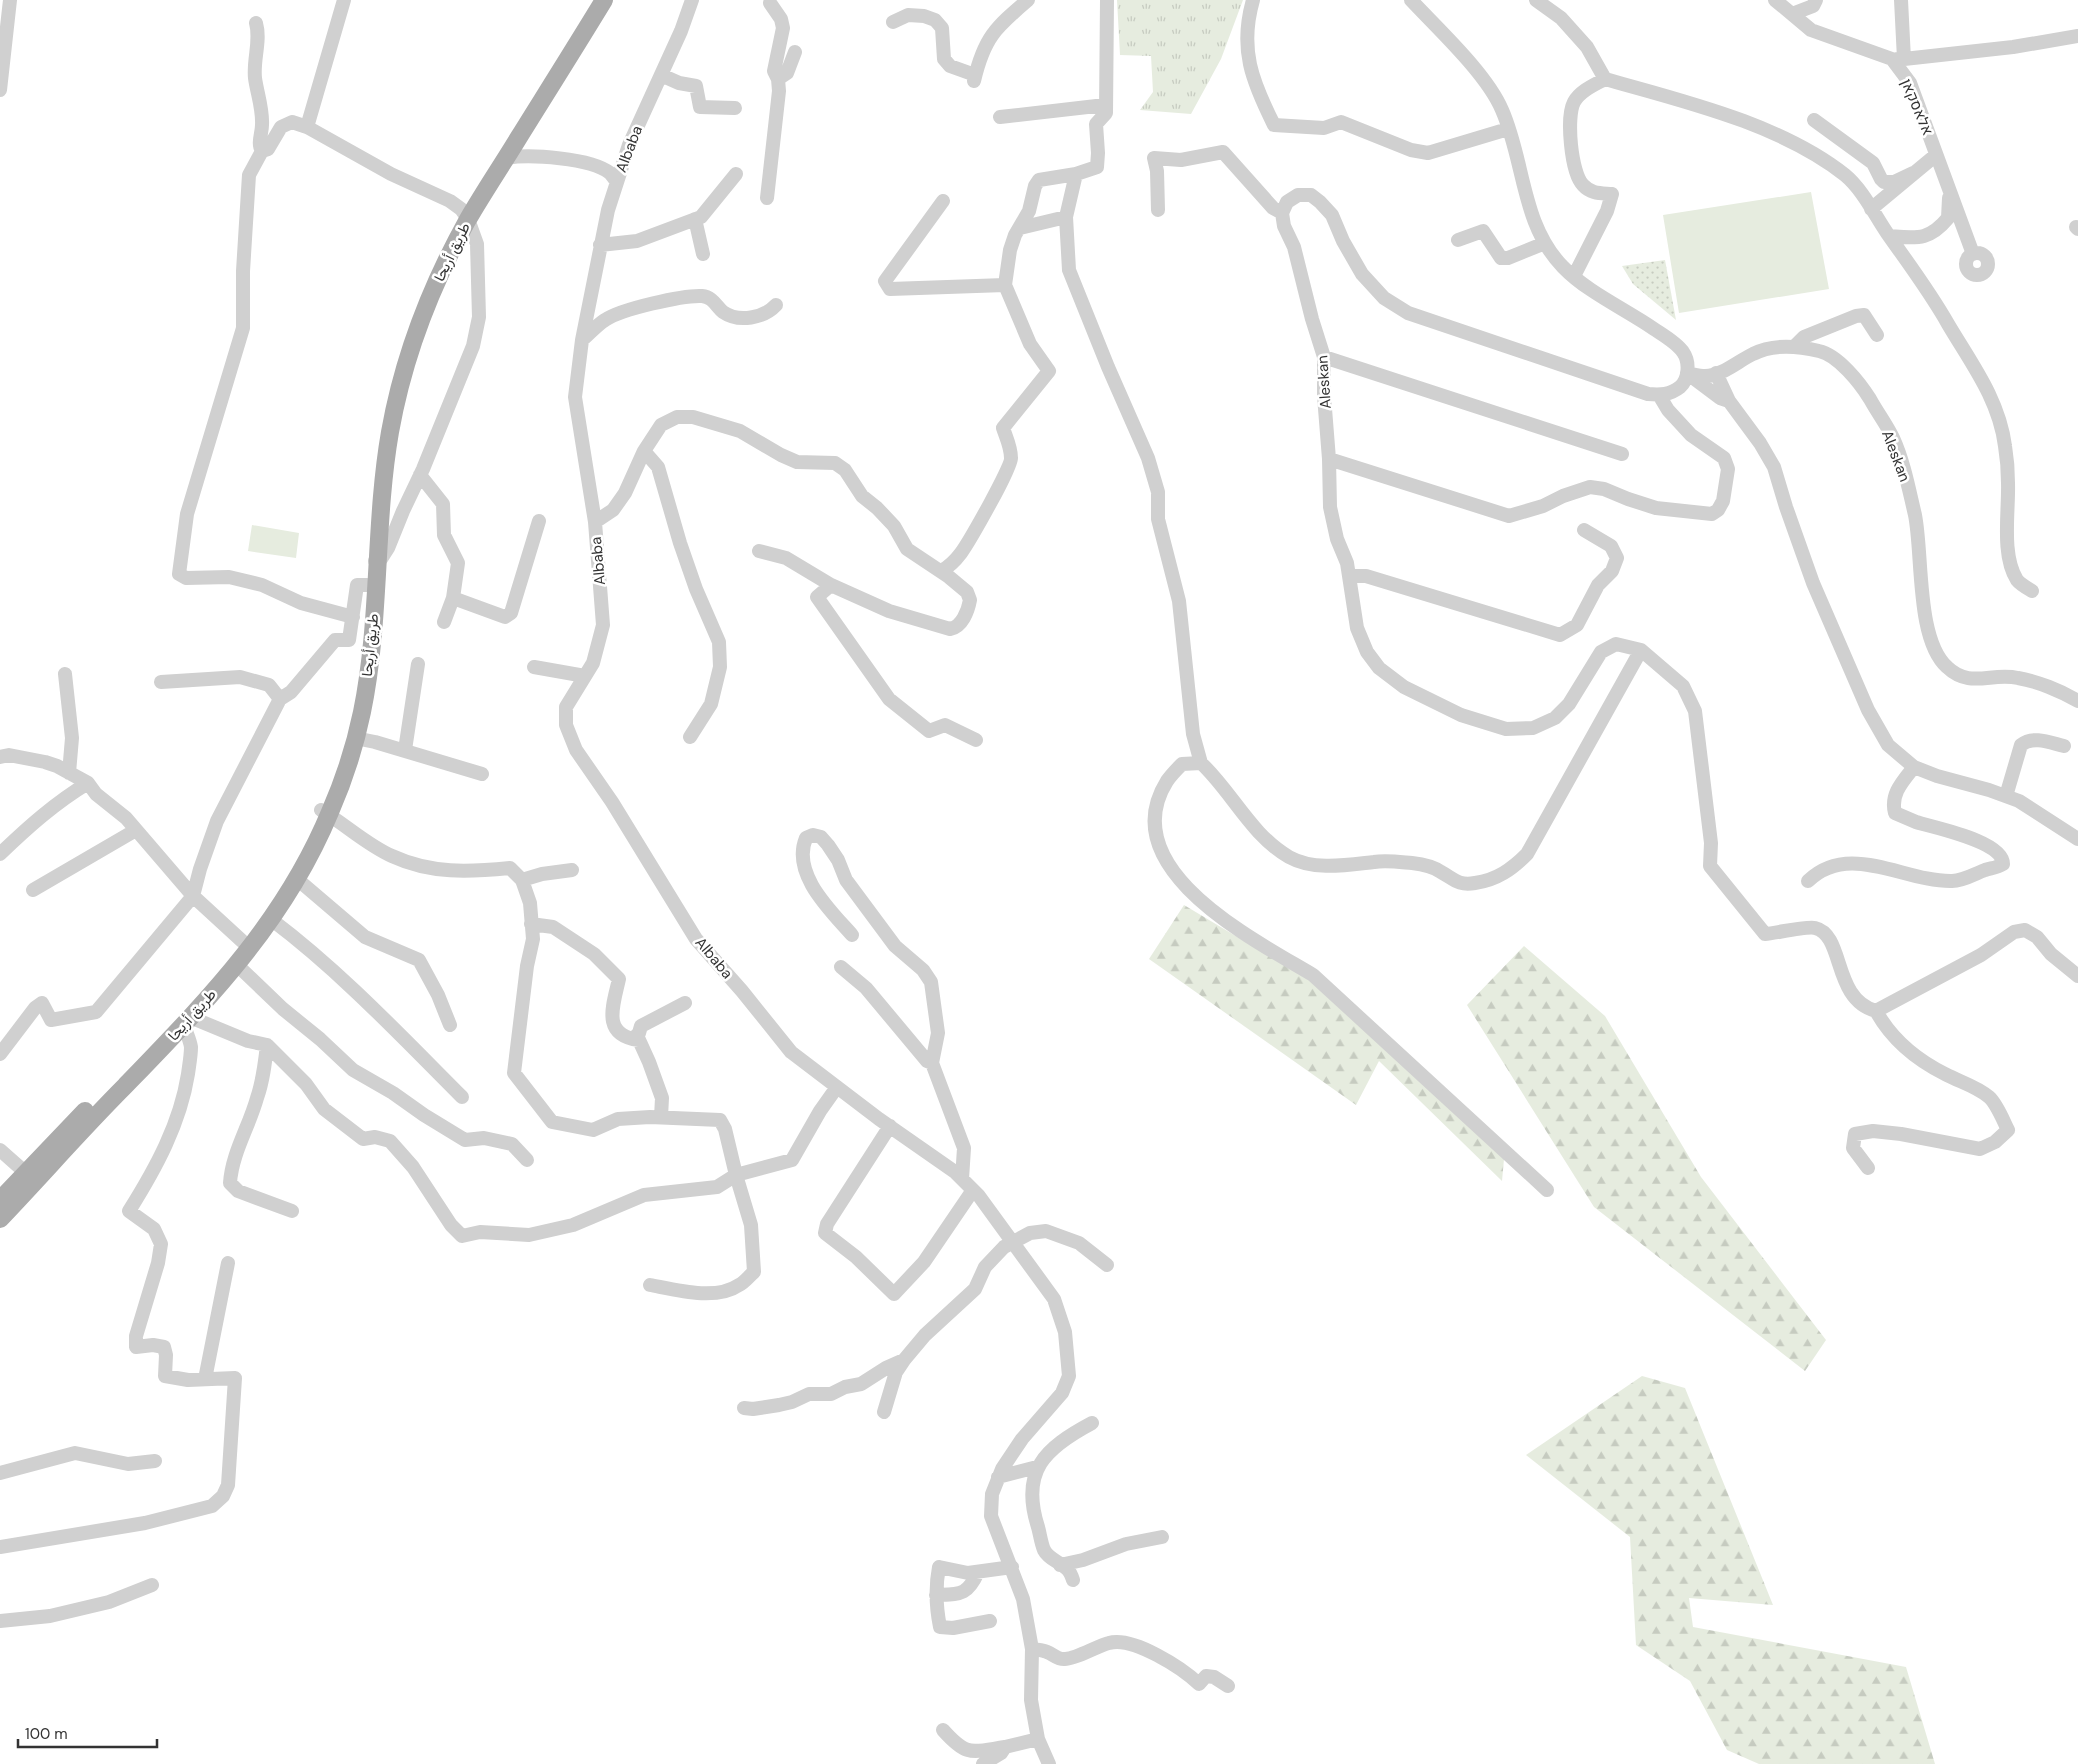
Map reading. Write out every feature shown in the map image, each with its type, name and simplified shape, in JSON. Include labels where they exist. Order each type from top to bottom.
[{"type":"main road","name":"طريق أريحا","points":[[0,1200],[211,979],[242,941],[279,890],[347,772],[362,710],[372,632],[374,496],[384,422],[395,377],[415,313],[431,273],[592,0]]},
{"type":"main road","name":"طريق أريحا","points":[[465,214],[506,158],[604,0]]},
{"type":"main road","name":"طريق أريحا","points":[[0,1219],[187,1021],[237,965],[272,920],[297,879],[325,813],[351,724],[358,677],[367,585],[374,561]]},
{"type":"street","points":[[0,90],[10,0]]},
{"type":"street","points":[[307,127],[344,0]]},
{"type":"street","name":"Albaba","points":[[692,0],[681,31],[629,146],[617,182],[600,245],[582,340],[575,397],[594,522],[603,625],[593,663],[566,707],[566,725],[576,750],[612,802],[696,939],[742,991],[791,1052],[836,1087],[956,1172],[974,1190],[1014,1241],[1054,1299],[1066,1332],[1068,1376],[1062,1394],[1022,1439],[998,1477],[992,1494],[991,1516],[1023,1599],[1032,1649],[1031,1700],[1038,1739],[1049,1764]]},
{"type":"street","points":[[892,22],[908,15],[924,16],[935,20],[942,28],[944,59],[950,66],[975,78],[979,58],[988,38],[1028,0]]},
{"type":"street","points":[[941,571],[949,566],[961,553],[991,501],[1012,459],[1003,428],[1050,371],[1030,344],[1006,285],[1010,250],[1029,211],[1035,186],[1039,180],[1076,174],[1097,167],[1096,124],[1106,113],[1105,105],[1108,84],[1107,0]]},
{"type":"street","points":[[1253,0],[1246,34],[1247,50],[1256,86],[1274,125],[1324,128],[1341,122],[1411,150],[1428,153],[1508,128]]},
{"type":"street","points":[[1158,210],[1157,171],[1154,158],[1181,160],[1223,152],[1273,208],[1282,213],[1287,202],[1298,195],[1311,195],[1320,202],[1332,215],[1344,242],[1362,274],[1384,298],[1408,313],[1640,391],[1658,395],[1667,394],[1680,387],[1685,381],[1687,367],[1682,351],[1661,334],[1574,276],[1556,259],[1532,218],[1502,110],[1489,87],[1411,0]]},
{"type":"street","points":[[1775,0],[1811,30],[1898,59],[2013,47],[2078,36]]},
{"type":"street","points":[[1792,14],[1813,6],[1816,0]]},
{"type":"street","points":[[1898,59],[1901,0]]},
{"type":"street","points":[[767,198],[779,91],[778,79],[774,70],[782,28],[781,19],[770,1]]},
{"type":"street","points":[[1540,1],[1561,18],[1587,46],[1605,79],[1753,125],[1813,154],[1846,176],[1861,192],[1889,236],[1920,278],[1986,386],[1998,414],[2005,444],[2008,481],[2007,534],[2011,564],[2017,581],[2032,591]]},
{"type":"street","points":[[256,23],[259,34],[255,77],[261,109],[260,146],[262,151]]},
{"type":"street","points":[[778,79],[787,73],[795,52]]},
{"type":"street","name":"אלאסקאן","points":[[1898,59],[1910,83],[1973,254]]},
{"type":"street","points":[[661,75],[679,83],[696,86],[700,107],[735,108]]},
{"type":"street","points":[[1574,276],[1607,211],[1612,194],[1591,192],[1582,184],[1573,167],[1570,133],[1574,103],[1588,88],[1605,79]]},
{"type":"street","points":[[1000,118],[1105,105]]},
{"type":"street","points":[[1814,120],[1873,163],[1884,182],[1894,182],[1913,173]]},
{"type":"street","points":[[353,617],[301,604],[262,585],[229,577],[186,578],[179,574],[187,514],[243,328],[243,271],[248,175],[262,151],[268,149],[281,128],[292,122],[307,127],[391,174],[450,201],[465,214],[477,244],[479,317],[477,331],[465,370],[388,548],[374,561]]},
{"type":"street","points":[[506,158],[522,155],[584,162],[610,173],[617,182]]},
{"type":"street","points":[[1871,209],[1936,155]]},
{"type":"street","points":[[600,245],[637,241],[695,219],[700,216],[736,174]]},
{"type":"street","points":[[1076,174],[1066,217],[1068,270],[1148,458],[1158,492],[1158,519],[1178,601],[1193,734],[1201,763],[1215,776],[1274,848],[1290,858],[1309,864],[1346,866],[1376,861],[1414,863],[1440,871],[1455,883],[1474,883],[1496,878],[1514,866],[1527,854],[1641,650],[1683,686],[1695,711],[1710,833],[1710,866],[1766,934],[1815,928],[1826,934],[1834,946],[1839,968],[1852,994],[1865,1008],[1876,1011],[1981,955],[2014,932],[2025,930],[2036,937],[2057,959],[2078,976]]},
{"type":"street","points":[[1889,236],[1911,238],[1933,234],[1948,218],[1949,189]]},
{"type":"street","points":[[943,201],[885,281],[890,290],[1006,285]]},
{"type":"street","name":"Aleskan","points":[[1282,213],[1284,226],[1294,247],[1312,319],[1324,357],[1324,396],[1329,459],[1330,507],[1337,539],[1347,563],[1357,628],[1367,652],[1379,668],[1404,687],[1462,715],[1506,729],[1533,728],[1555,718],[1569,704],[1601,652],[1616,644],[1641,650]]},
{"type":"street","points":[[1020,228],[1066,217]]},
{"type":"street","points":[[695,219],[703,254]]},
{"type":"street","points":[[1458,240],[1483,231],[1500,258],[1508,258],[1545,243]]},
{"type":"street","points":[[582,340],[606,319],[636,308],[687,298],[706,297],[712,300],[723,312],[742,318],[770,312],[776,305]]},
{"type":"street","points":[[1794,347],[1804,336],[1856,316],[1864,315],[1877,335]]},
{"type":"street","name":"Aleskan","points":[[1687,367],[1707,376],[1732,367],[1754,353],[1778,347],[1821,351],[1833,357],[1862,386],[1893,439],[1915,516],[1920,546],[1925,617],[1929,634],[1936,651],[1947,667],[1967,680],[2001,675],[2020,678],[2078,701]]},
{"type":"street","points":[[1324,357],[1622,454]]},
{"type":"street","points":[[1687,367],[1720,398],[1729,401]]},
{"type":"street","points":[[1716,373],[1729,401],[1760,443],[1774,467],[1813,583],[1843,656],[1875,726],[1888,745],[1914,767],[2006,796],[2041,814],[2078,839]]},
{"type":"street","points":[[1329,459],[1509,516],[1543,506],[1563,496],[1590,487],[1604,489],[1628,500],[1656,508],[1712,514],[1718,510],[1723,500],[1728,469],[1724,458],[1691,435],[1668,410],[1658,395]]},
{"type":"street","points":[[594,522],[613,510],[625,493],[644,450],[661,425],[677,417],[693,417],[740,431],[781,455],[798,462],[835,463],[845,470],[862,496],[877,508],[894,526],[907,549],[941,571],[967,592],[970,600],[956,628],[950,629],[889,610],[831,585],[786,558],[759,551]]},
{"type":"street","points":[[644,450],[658,467],[692,580],[719,642],[720,666],[711,704],[690,737]]},
{"type":"street","points":[[420,476],[443,504],[444,535],[458,563],[453,598],[444,622]]},
{"type":"street","points":[[453,598],[505,616],[511,613],[539,521]]},
{"type":"street","points":[[1349,576],[1366,576],[1560,635],[1577,625],[1598,585],[1612,571],[1617,558],[1611,546],[1584,530]]},
{"type":"street","points":[[0,1054],[35,1008],[42,1003],[52,1020],[96,1012],[193,896],[217,820],[280,699],[291,692],[335,640],[349,640],[357,585],[367,585]]},
{"type":"street","points":[[831,585],[817,597],[889,699],[929,731],[945,725],[976,740]]},
{"type":"street","points":[[405,750],[418,664]]},
{"type":"street","points":[[534,667],[585,676]]},
{"type":"street","points":[[65,674],[72,738],[69,773]]},
{"type":"street","points":[[161,682],[240,678],[269,685],[280,699]]},
{"type":"street","points":[[355,738],[405,750],[482,774]]},
{"type":"street","points":[[2006,796],[2022,745],[2027,740],[2040,740],[2064,746]]},
{"type":"street","points":[[0,757],[9,756],[45,762],[88,783],[96,794],[126,818],[193,896],[242,941]]},
{"type":"street","points":[[1201,763],[1182,764],[1167,781],[1156,811],[1155,834],[1163,856],[1182,882],[1214,912],[1268,949],[1313,975],[1548,1190]]},
{"type":"street","points":[[1808,881],[1816,872],[1836,865],[1872,864],[1929,879],[1953,881],[1968,878],[2003,864],[2003,859],[1998,853],[1981,842],[1894,813],[1892,803],[1897,790],[1914,767]]},
{"type":"street","points":[[0,854],[50,809],[88,783]]},
{"type":"street","points":[[325,813],[391,856],[424,868],[477,872],[510,868],[522,880],[530,903],[533,939],[527,966],[514,1073],[552,1122],[593,1130],[618,1119],[720,1120],[725,1129],[751,1225],[754,1272],[739,1286],[719,1292],[696,1294],[650,1285]]},
{"type":"street","points":[[33,890],[136,830]]},
{"type":"street","points":[[852,935],[816,894],[804,865],[802,848],[806,838],[813,836],[821,837],[828,845],[838,860],[846,880],[895,946],[923,970],[931,982],[938,1033],[932,1063],[964,1148],[962,1179]]},
{"type":"street","points":[[522,880],[542,874],[572,870]]},
{"type":"street","points":[[297,879],[365,937],[419,960],[438,995],[450,1025]]},
{"type":"street","points":[[272,920],[295,937],[374,1010],[462,1097]]},
{"type":"street","points":[[532,924],[553,927],[594,954],[619,979],[611,1019],[614,1026],[626,1038],[639,1040],[662,1098],[662,1118]]},
{"type":"street","points":[[237,965],[283,1009],[354,1070],[465,1140],[484,1138],[512,1144],[527,1160]]},
{"type":"street","points":[[841,967],[866,988],[927,1061],[932,1063]]},
{"type":"street","points":[[633,1039],[641,1026],[685,1004]]},
{"type":"street","points":[[1868,1168],[1853,1148],[1855,1134],[1873,1131],[1901,1134],[1980,1149],[1995,1142],[2008,1130],[1990,1098],[1973,1086],[1945,1074],[1918,1059],[1901,1046],[1885,1029],[1876,1011]]},
{"type":"street","points":[[0,1547],[145,1523],[212,1506],[222,1496],[228,1484],[235,1378],[188,1380],[165,1376],[166,1355],[164,1347],[153,1345],[136,1347],[136,1336],[158,1263],[161,1244],[154,1229],[129,1211],[161,1159],[178,1117],[185,1090],[191,1046],[187,1021],[248,1041],[267,1045],[306,1084],[324,1109],[364,1139],[375,1137],[390,1141],[413,1167],[452,1225],[462,1236],[480,1232],[529,1235],[573,1224],[644,1195],[717,1187],[736,1175],[792,1160],[836,1087]]},
{"type":"street","points":[[267,1045],[264,1072],[258,1098],[236,1153],[231,1170],[230,1183],[238,1191],[292,1211]]},
{"type":"street","points":[[890,1126],[827,1224],[825,1234],[856,1257],[894,1294],[924,1262],[974,1190]]},
{"type":"street","points":[[0,1150],[26,1173]]},
{"type":"street","points":[[884,1412],[894,1386],[896,1372],[904,1360],[925,1335],[975,1289],[985,1267],[1004,1247],[1030,1233],[1046,1231],[1079,1243],[1107,1265]]},
{"type":"street","points":[[206,1379],[228,1263]]},
{"type":"street","points":[[744,1408],[753,1409],[779,1405],[792,1402],[808,1394],[831,1394],[845,1387],[861,1384],[886,1368],[904,1360]]},
{"type":"street","points":[[1073,1580],[1068,1570],[1044,1550],[1032,1502],[1037,1467],[1048,1453],[1072,1434],[1092,1423]]},
{"type":"street","points":[[0,1473],[75,1453],[128,1464],[155,1461]]},
{"type":"street","points":[[998,1477],[1037,1467]]},
{"type":"street","points":[[1060,1564],[1083,1560],[1126,1544],[1162,1537]]},
{"type":"street","points":[[990,1622],[953,1628],[940,1628],[936,1595],[939,1567],[968,1573],[1012,1567]]},
{"type":"street","points":[[936,1595],[962,1592],[972,1587],[978,1572]]},
{"type":"street","points":[[0,1621],[50,1616],[109,1602],[152,1585]]},
{"type":"street","points":[[1032,1649],[1046,1651],[1056,1658],[1065,1660],[1111,1642],[1130,1644],[1182,1668],[1199,1684],[1206,1676],[1214,1677],[1228,1686]]},
{"type":"street","points":[[943,1730],[957,1746],[968,1751],[1005,1747],[1038,1739]]},
{"type":"street","points":[[983,1764],[1001,1753],[1005,1747]]},
{"type":"green space","points":[[1117,0],[1243,0],[1221,59],[1191,114],[1140,110],[1153,92],[1151,56],[1120,55]]},
{"type":"green space","points":[[1811,192],[1829,289],[1679,313],[1663,215]]},
{"type":"green space","points":[[1665,260],[1676,320],[1633,284],[1622,266]]},
{"type":"green space","points":[[252,525],[299,533],[296,558],[248,551]]},
{"type":"green space","points":[[1184,905],[1349,1004],[1505,1148],[1502,1181],[1379,1061],[1356,1105],[1149,959]]},
{"type":"green space","points":[[1524,946],[1605,1016],[1701,1177],[1826,1340],[1805,1371],[1594,1207],[1467,1005]]},
{"type":"green space","points":[[1642,1376],[1685,1388],[1773,1605],[1689,1598],[1693,1627],[1906,1667],[1935,1764],[1759,1764],[1727,1750],[1690,1681],[1636,1645],[1630,1537],[1526,1455]]}]
